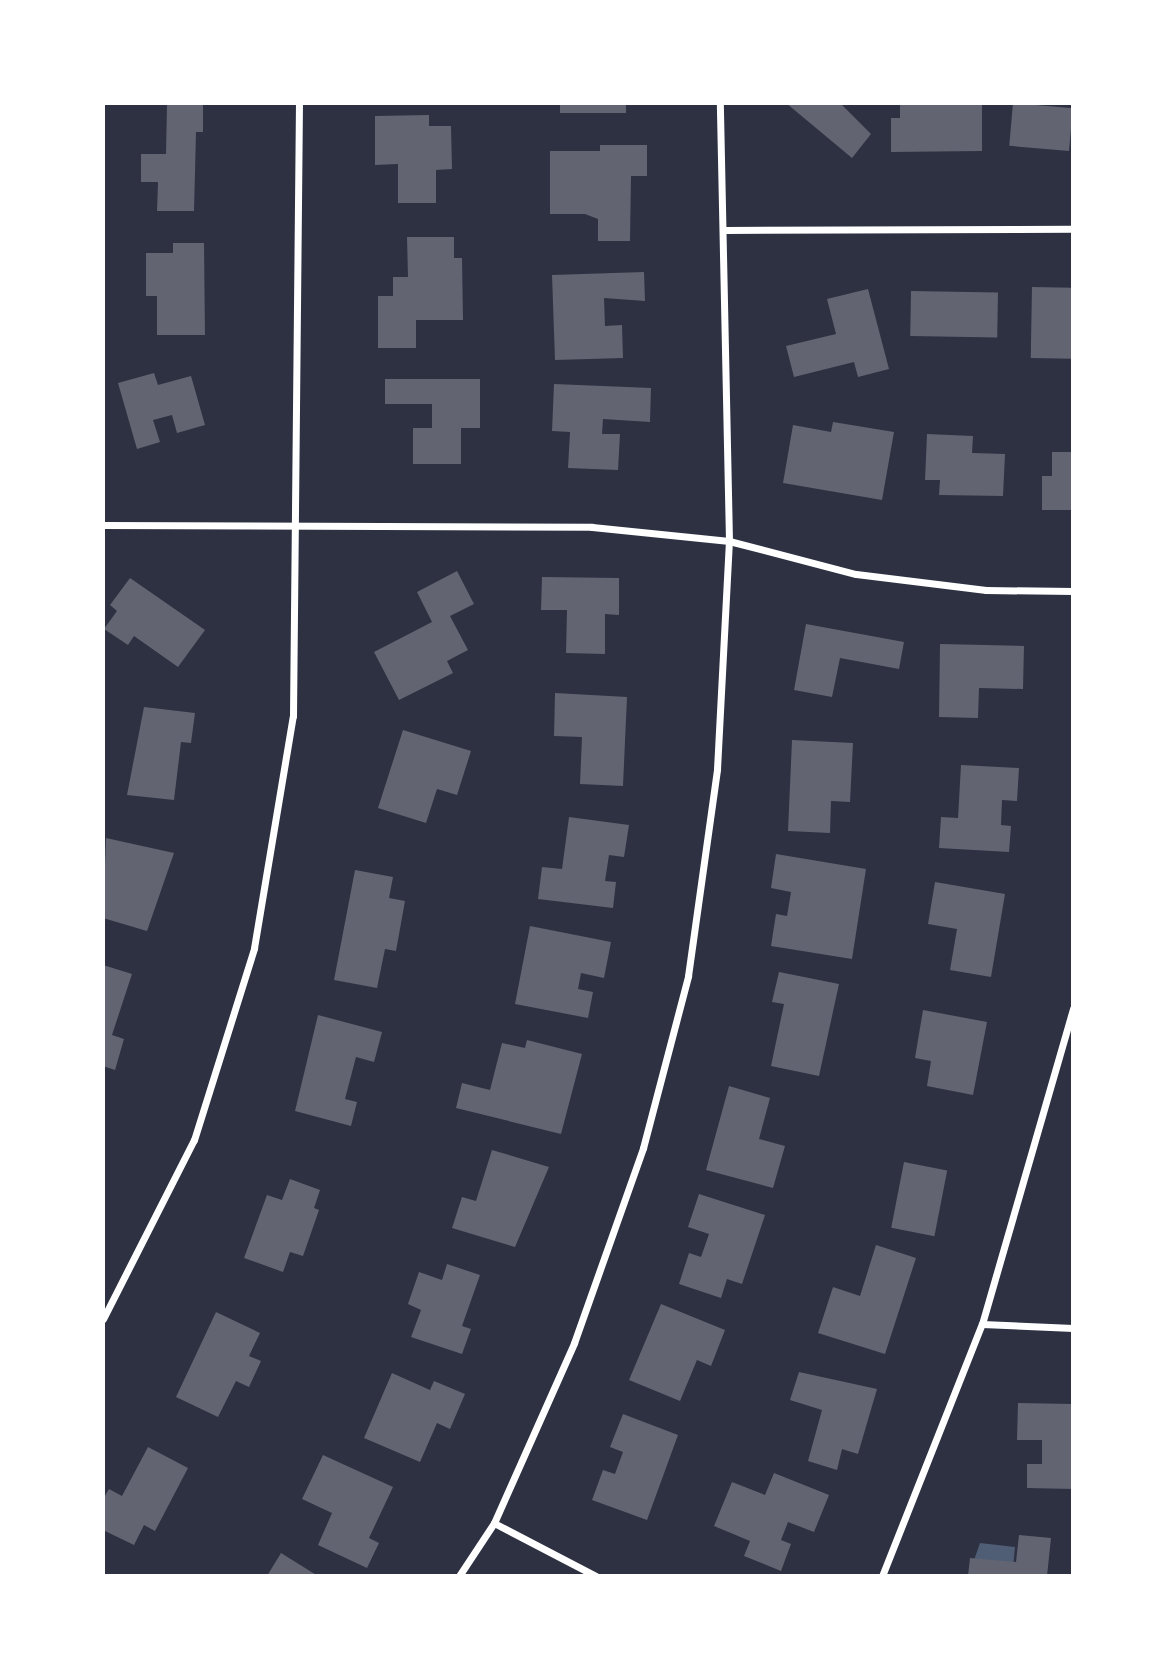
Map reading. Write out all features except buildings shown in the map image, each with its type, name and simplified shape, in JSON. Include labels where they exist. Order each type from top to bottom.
[{"type":"street","points":[[103,1319],[194,1140],[254,948],[293,716],[298,524],[299,103]]},
{"type":"street","points":[[459,1576],[494,1522],[575,1343],[643,1148],[688,976],[717,769],[729,541],[725,230],[720,103]]},
{"type":"street","points":[[725,230],[1073,229]]},
{"type":"street","points":[[103,526],[298,524],[592,527],[729,541],[856,574],[986,590],[1073,591]]},
{"type":"street","points":[[882,1576],[982,1324],[1073,1008]]},
{"type":"street","points":[[982,1324],[1073,1328]]},
{"type":"street","points":[[494,1522],[597,1576]]},
{"type":"water","points":[[980,1543],[1015,1547],[1013,1568],[973,1563]]}]
